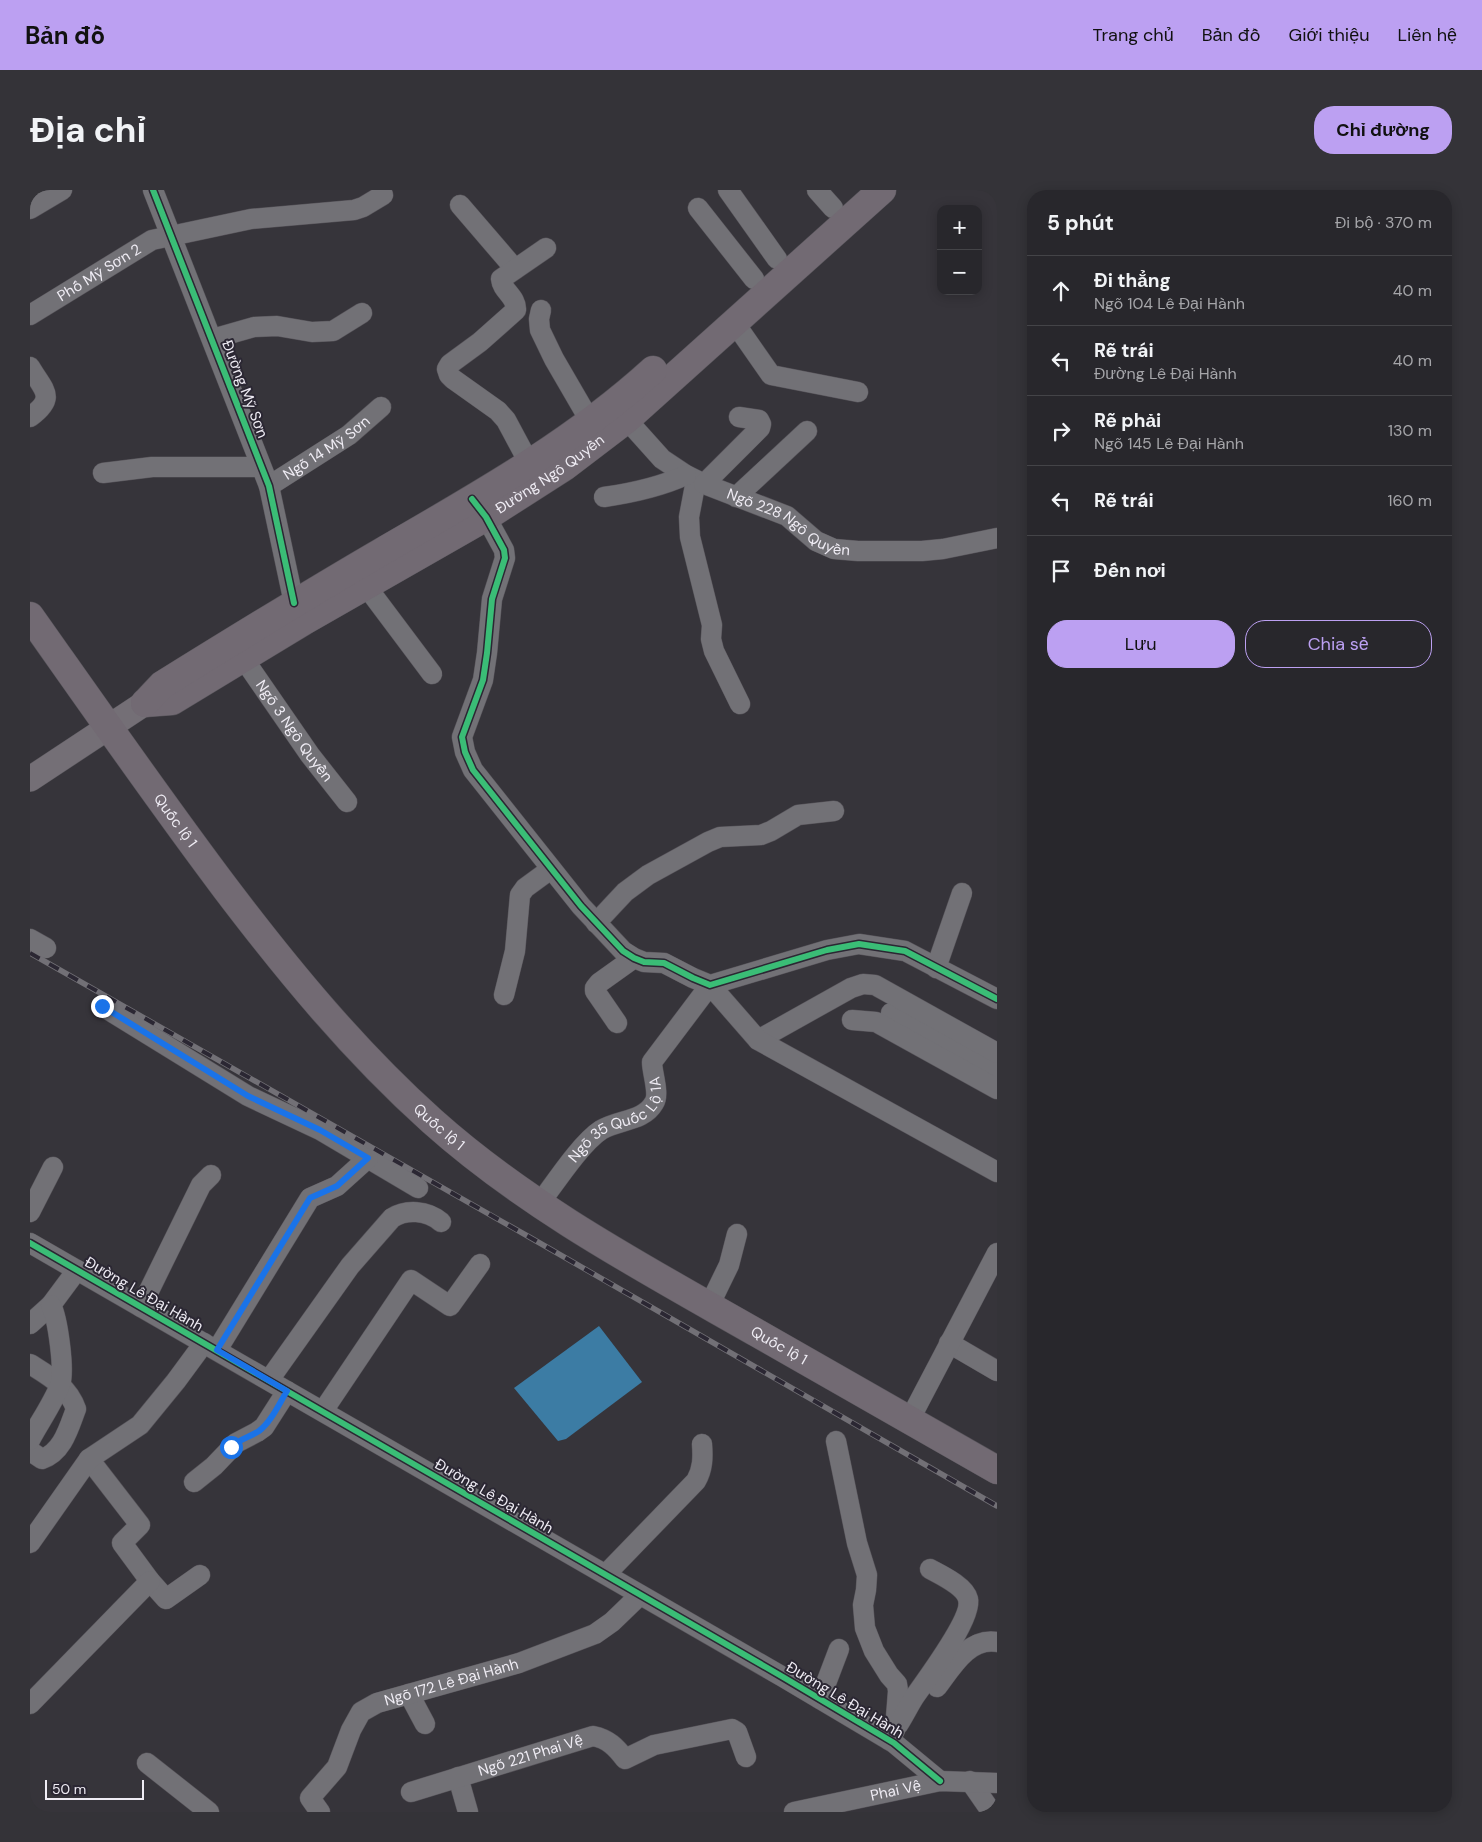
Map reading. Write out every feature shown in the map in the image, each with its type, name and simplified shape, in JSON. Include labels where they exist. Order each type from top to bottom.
[{"type":"highway","name":"Đường Ngô Quyền","points":[[145,703],[162,684],[299,612],[479,508],[564,467],[754,279],[777,259],[825,199],[853,190]]},
{"type":"highway","name":"Đường Ngô Quyền","points":[[145,703],[172,701],[243,658],[299,612],[366,586],[479,508],[529,463],[590,421],[620,412],[734,322],[882,190]]},
{"type":"highway","name":"Quốc lộ 1","points":[[30,616],[181,830],[280,958],[324,1012],[379,1072],[434,1122],[480,1160],[540,1203],[665,1282],[997,1470]]},
{"type":"main road","name":"Đường Ngô Quyền","points":[[30,779],[145,703]]},
{"type":"street","points":[[30,209],[62,190]]},
{"type":"street","name":"Đường Mỹ Sơn","points":[[153,190],[265,477],[299,612]]},
{"type":"street","points":[[728,190],[777,259]]},
{"type":"street","name":"Phố Mỹ Sơn 2","points":[[30,315],[152,240],[251,219],[354,210],[383,195]]},
{"type":"street","points":[[460,206],[515,269]]},
{"type":"street","points":[[698,208],[754,279]]},
{"type":"street","points":[[529,463],[506,420],[490,405],[453,379],[447,368],[494,331],[516,310],[516,304],[502,283],[502,279],[546,248]]},
{"type":"street","points":[[541,310],[539,319],[540,330],[554,359],[590,421]]},
{"type":"street","points":[[212,340],[254,327],[277,326],[312,332],[333,331],[362,313]]},
{"type":"street","points":[[734,322],[771,375],[858,392]]},
{"type":"street","points":[[30,368],[47,396],[45,403],[30,417]]},
{"type":"street","name":"Ngõ 14 Mỹ Sơn","points":[[265,477],[349,435],[381,407]]},
{"type":"street","name":"Ngõ 228 Ngô Quyền","points":[[620,412],[662,459],[696,480],[787,516],[816,541],[834,549],[922,551],[943,549],[997,538]]},
{"type":"street","points":[[604,497],[696,480],[760,428],[760,420],[739,417]]},
{"type":"street","points":[[736,497],[807,431]]},
{"type":"street","points":[[103,473],[152,467],[265,477]]},
{"type":"street","points":[[696,480],[689,517],[690,537],[712,625],[711,639],[714,651],[740,704]]},
{"type":"street","points":[[479,508],[504,550],[505,558],[492,599],[483,680],[462,737],[465,752],[473,770],[551,869],[622,951],[644,962],[664,963],[693,978],[710,984],[758,1040],[997,1172]]},
{"type":"street","points":[[366,586],[432,674]]},
{"type":"street","name":"Ngõ 3 Ngô Quyền","points":[[243,658],[310,755],[348,802]]},
{"type":"street","points":[[596,923],[626,892],[648,875],[708,842],[720,838],[761,834],[776,828],[798,815],[834,811]]},
{"type":"street","points":[[504,995],[515,951],[520,895],[525,888],[551,869]]},
{"type":"street","points":[[936,968],[962,893]]},
{"type":"street","points":[[710,984],[827,950],[859,944],[905,951],[997,999]]},
{"type":"street","points":[[617,1023],[594,991],[594,988],[634,958]]},
{"type":"street","name":"Ngõ 35 Quốc Lộ 1A","points":[[540,1203],[579,1152],[600,1131],[617,1122],[640,1116],[654,1104],[657,1097],[652,1062],[710,984]]},
{"type":"street","points":[[758,1040],[851,988],[863,984],[875,986],[891,1013],[920,1039],[958,1050],[994,1071]]},
{"type":"street","points":[[102,1006],[248,1096],[320,1130],[418,1188]]},
{"type":"street","points":[[852,1020],[870,1020],[891,1013],[994,1071]]},
{"type":"street","points":[[30,1542],[90,1459],[140,1425],[176,1381],[211,1346],[310,1198],[337,1186],[368,1158]]},
{"type":"street","points":[[30,1212],[53,1167]]},
{"type":"street","points":[[141,1307],[201,1185],[211,1175]]},
{"type":"street","points":[[269,1380],[350,1266],[392,1218],[400,1213],[417,1212],[434,1216],[441,1222]]},
{"type":"street","points":[[709,1306],[729,1265],[737,1234]]},
{"type":"street","name":"Đường Lê Đại Hành","points":[[30,1243],[820,1699],[893,1738],[940,1780]]},
{"type":"street","points":[[910,1420],[997,1253]]},
{"type":"street","points":[[323,1411],[411,1280],[450,1306],[480,1264]]},
{"type":"street","points":[[30,1324],[51,1305],[77,1270]]},
{"type":"street","points":[[30,1440],[60,1384],[59,1331],[55,1312],[51,1305]]},
{"type":"street","points":[[949,1343],[997,1371]]},
{"type":"street","points":[[30,1364],[60,1384],[69,1393],[76,1409],[66,1436],[57,1450],[50,1456],[42,1458],[30,1451]]},
{"type":"street","points":[[194,1482],[214,1466],[236,1443],[264,1427],[287,1391]]},
{"type":"street","points":[[836,1441],[857,1544],[866,1575],[863,1605],[866,1628],[874,1651],[897,1684],[898,1691],[893,1738]]},
{"type":"street","points":[[606,1574],[696,1481],[700,1474],[702,1463],[702,1444]]},
{"type":"street","points":[[90,1459],[140,1525],[122,1543],[166,1599],[200,1575]]},
{"type":"street","points":[[893,1738],[959,1628],[968,1607],[965,1593],[953,1582],[930,1569]]},
{"type":"street","points":[[30,1704],[150,1581]]},
{"type":"street","name":"Ngõ 172 Lê Đại Hành","points":[[320,1812],[310,1798],[337,1766],[350,1730],[360,1712],[377,1703],[518,1663],[596,1634],[612,1622],[640,1594]]},
{"type":"street","points":[[893,1738],[973,1645],[988,1640],[997,1642]]},
{"type":"street","points":[[820,1699],[839,1649]]},
{"type":"street","points":[[409,1694],[426,1724]]},
{"type":"street","name":"Ngõ 221 Phai Vệ","points":[[411,1792],[593,1736],[604,1738],[616,1747],[625,1759],[654,1746],[732,1729],[737,1732],[746,1758]]},
{"type":"street","points":[[148,1763],[209,1812]]},
{"type":"street","name":"Ngõ 221 Phai Vệ","points":[[458,1777],[468,1812]]},
{"type":"street","name":"Phai Vệ","points":[[796,1812],[940,1780],[997,1783]]},
{"type":"street","points":[[970,1781],[988,1807],[996,1812]]},
{"type":"water","points":[[599,1326],[642,1382],[566,1439],[558,1441],[514,1388]]},
{"type":"railway","points":[[30,953],[997,1506]]},
{"type":"cycle path","points":[[153,190],[269,486],[294,603]]},
{"type":"cycle path","points":[[472,499],[486,517],[504,550],[505,558],[492,599],[483,680],[462,737],[465,752],[473,770],[581,906],[623,951],[644,962],[664,963],[710,985],[827,950],[859,944],[905,951],[997,999]]},
{"type":"cycle path","points":[[30,1243],[783,1677],[894,1743],[940,1781]]},
{"type":"route","points":[[102,1006],[248,1096],[320,1130],[368,1158],[337,1186],[310,1198],[217,1350],[287,1391],[264,1427],[241,1439],[231,1447]]}]
